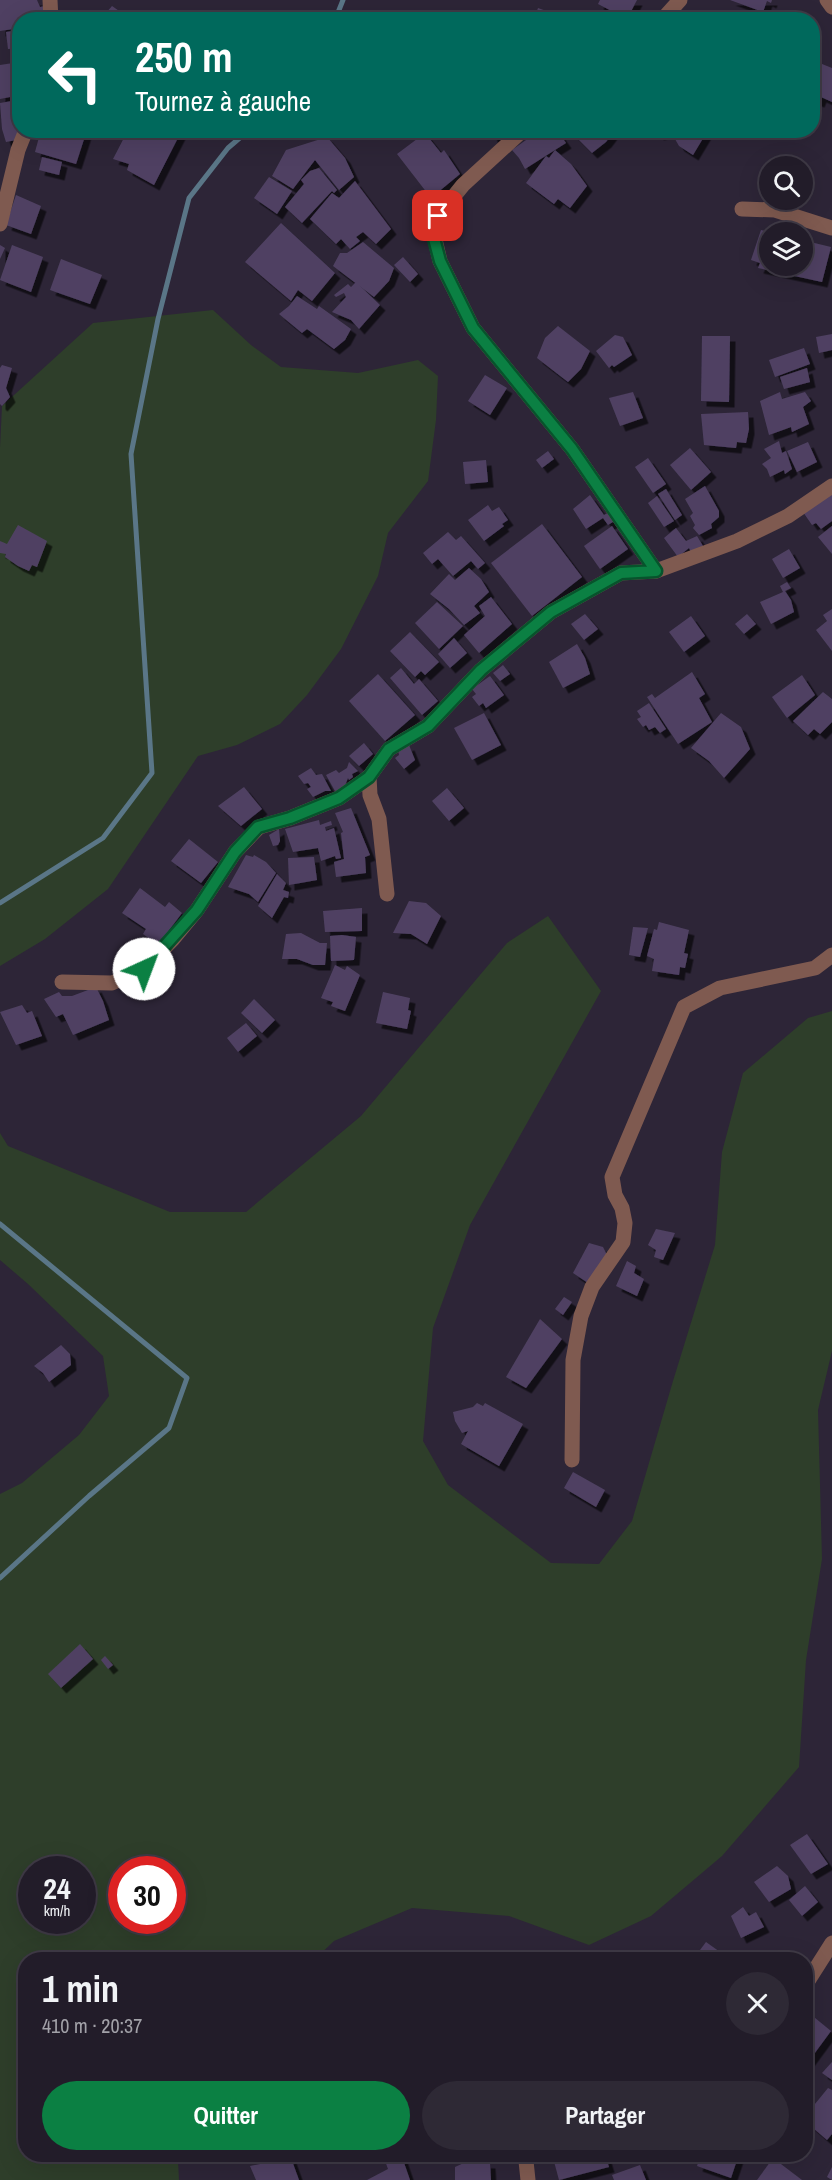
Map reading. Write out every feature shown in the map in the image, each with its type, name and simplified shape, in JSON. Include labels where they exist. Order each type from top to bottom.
[{"type":"street","points":[[669,12],[680,0]]},
{"type":"street","points":[[827,0],[832,7]]},
{"type":"street","points":[[0,224],[23,138]]},
{"type":"street","points":[[514,138],[463,185],[438,216],[432,231],[440,261],[473,328],[572,449],[656,571]]},
{"type":"street","points":[[742,209],[775,210],[832,228]]},
{"type":"street","points":[[62,982],[112,983],[144,969],[197,910],[235,852],[258,827],[290,818],[339,798],[369,777],[389,749],[428,726],[481,670],[551,612],[621,573],[656,571],[736,541],[788,516],[832,486]]},
{"type":"street","points":[[369,777],[370,795],[379,819],[387,894]]},
{"type":"street","points":[[572,1460],[573,1360],[581,1316],[592,1287],[623,1242],[625,1223],[622,1208],[615,1195],[612,1177],[684,1007],[720,988],[815,968],[832,955]]},
{"type":"street","points":[[813,1973],[832,1943]]},
{"type":"street","points":[[526,2162],[528,2180]]},
{"type":"green space","points":[[213,310],[251,345],[281,367],[358,373],[418,360],[438,376],[436,420],[428,481],[388,533],[378,576],[341,649],[307,695],[280,724],[237,745],[198,756],[108,889],[45,939],[0,966],[0,448],[2,406],[93,323]]},
{"type":"green space","points":[[548,916],[601,991],[470,1225],[433,1328],[423,1441],[448,1485],[551,1563],[599,1564],[632,1521],[715,1245],[722,1152],[743,1073],[808,1018],[832,1011],[832,1351],[818,1410],[822,1559],[806,1660],[799,1767],[722,1856],[651,1916],[589,1945],[509,1916],[412,1908],[334,1941],[322,1952],[18,1952],[18,2162],[178,2162],[179,2180],[0,2180],[0,1494],[22,1483],[79,1435],[109,1396],[103,1356],[0,1260],[0,1133],[8,1146],[170,1212],[246,1212],[361,1116],[507,943]]},
{"type":"building","points":[[0,0],[37,0],[40,7],[45,6],[45,12],[12,12],[12,29],[0,31]]},
{"type":"building","points":[[600,0],[637,0],[631,12],[613,12],[598,4]]},
{"type":"building","points":[[730,0],[772,0],[771,3],[767,1],[763,12]]},
{"type":"building","points":[[112,6],[121,12],[107,12]]},
{"type":"building","points":[[538,8],[549,12],[537,12]]},
{"type":"building","points":[[12,31],[12,49],[8,49],[6,32]]},
{"type":"building","points":[[12,63],[12,97],[0,99],[0,65]]},
{"type":"building","points":[[822,64],[832,68],[832,102],[821,97],[820,100]]},
{"type":"building","points":[[12,101],[12,138],[17,138],[16,140],[6,142],[2,129],[0,103]]},
{"type":"building","points":[[39,138],[84,138],[76,164],[35,152]]},
{"type":"building","points":[[124,138],[178,138],[154,185],[127,170],[129,164],[113,159]]},
{"type":"building","points":[[328,138],[345,158],[354,177],[339,190],[315,160],[293,189],[272,176],[286,150]]},
{"type":"building","points":[[418,138],[429,138],[441,153],[444,150],[460,174],[431,198],[397,154]]},
{"type":"building","points":[[529,138],[563,138],[566,143],[525,169],[512,150]]},
{"type":"building","points":[[577,138],[609,138],[606,142],[592,153]]},
{"type":"building","points":[[674,138],[703,138],[693,155],[679,146]]},
{"type":"building","points":[[555,150],[571,164],[587,186],[570,208],[558,199],[554,204],[526,183],[546,156],[549,158]]},
{"type":"building","points":[[42,157],[62,162],[59,175],[39,170]]},
{"type":"building","points":[[319,168],[337,190],[334,193],[332,191],[302,223],[285,207],[304,184],[301,180],[310,171]]},
{"type":"building","points":[[269,177],[292,191],[277,214],[254,198]]},
{"type":"building","points":[[355,181],[391,229],[376,244],[363,232],[356,237],[360,241],[350,249],[341,239],[336,244],[310,219],[332,193],[339,198]]},
{"type":"building","points":[[16,195],[41,206],[31,234],[6,225]]},
{"type":"building","points":[[281,223],[335,273],[312,301],[298,290],[291,301],[245,262]]},
{"type":"building","points":[[759,236],[759,263],[751,260]]},
{"type":"building","points":[[363,242],[394,268],[389,281],[374,297],[333,266],[340,253],[347,253]]},
{"type":"building","points":[[813,243],[831,247],[822,282],[795,276],[813,276]]},
{"type":"building","points":[[0,245],[5,248],[0,259]]},
{"type":"building","points":[[12,245],[43,257],[31,292],[0,280]]},
{"type":"building","points":[[403,257],[418,274],[410,282],[394,265]]},
{"type":"building","points":[[61,259],[102,275],[90,304],[50,290]]},
{"type":"building","points":[[356,282],[380,305],[359,329],[351,320],[332,312],[346,297],[344,293],[336,297],[334,295],[348,284],[351,287]]},
{"type":"building","points":[[297,296],[317,309],[319,306],[351,329],[345,340],[334,349],[307,329],[302,333],[279,314]]},
{"type":"building","points":[[558,326],[590,351],[581,369],[568,382],[537,358],[545,338]]},
{"type":"building","points":[[832,334],[832,350],[819,353],[816,337]]},
{"type":"building","points":[[615,335],[623,337],[632,355],[609,368],[596,351]]},
{"type":"building","points":[[702,336],[730,336],[729,402],[701,401]]},
{"type":"building","points":[[804,348],[810,364],[775,377],[769,360]]},
{"type":"building","points":[[2,365],[12,368],[6,388],[10,397],[2,406],[0,404],[0,368]]},
{"type":"building","points":[[807,368],[810,382],[784,389],[780,377]]},
{"type":"building","points":[[485,375],[507,388],[490,415],[468,401]]},
{"type":"building","points":[[633,392],[643,418],[620,426],[609,398]]},
{"type":"building","points":[[780,392],[782,399],[805,392],[811,401],[803,407],[809,424],[792,432],[791,427],[769,435],[760,401]]},
{"type":"building","points":[[748,412],[749,429],[746,443],[737,442],[736,448],[704,445],[701,414]]},
{"type":"building","points":[[779,441],[782,453],[786,451],[792,469],[785,474],[784,470],[770,477],[762,464],[771,458],[764,449]]},
{"type":"building","points":[[808,442],[817,462],[797,472],[787,451]]},
{"type":"building","points":[[690,448],[711,472],[691,490],[670,465]]},
{"type":"building","points":[[548,451],[554,459],[542,468],[536,460]]},
{"type":"building","points":[[648,458],[666,484],[653,493],[635,467]]},
{"type":"building","points":[[486,460],[488,482],[465,484],[463,462]]},
{"type":"building","points":[[705,486],[719,511],[719,517],[711,524],[712,528],[699,535],[693,528],[695,525],[690,516],[693,513],[685,499]]},
{"type":"building","points":[[666,489],[682,515],[675,520],[658,494]]},
{"type":"building","points":[[832,493],[832,521],[821,529],[816,523],[812,525],[803,512]]},
{"type":"building","points":[[590,495],[604,515],[611,511],[616,520],[608,525],[603,518],[586,529],[573,509]]},
{"type":"building","points":[[657,496],[674,521],[664,527],[648,503]]},
{"type":"building","points":[[488,505],[492,511],[499,507],[508,520],[502,524],[504,526],[484,541],[468,520]]},
{"type":"building","points":[[542,524],[582,577],[532,616],[491,563]]},
{"type":"building","points":[[18,525],[47,541],[37,567],[32,565],[29,571],[5,557],[6,554],[0,553],[0,541],[7,544]]},
{"type":"building","points":[[612,526],[628,549],[600,569],[584,546]]},
{"type":"building","points":[[832,526],[832,554],[818,537]]},
{"type":"building","points":[[676,528],[686,541],[697,536],[703,546],[691,552],[689,548],[678,557],[664,538]]},
{"type":"building","points":[[448,532],[456,540],[461,536],[485,563],[478,569],[471,561],[453,576],[438,559],[432,564],[423,553]]},
{"type":"building","points":[[789,549],[800,568],[783,578],[772,559]]},
{"type":"building","points":[[469,568],[481,579],[489,592],[474,606],[480,613],[464,625],[430,594],[449,574],[455,580]]},
{"type":"building","points":[[787,582],[791,588],[785,591],[791,600],[794,612],[771,624],[760,602],[783,592],[780,586]]},
{"type":"building","points":[[491,597],[512,624],[479,653],[464,635],[485,616],[479,606]]},
{"type":"building","points":[[437,602],[463,626],[439,649],[415,623]]},
{"type":"building","points":[[832,609],[832,651],[816,630],[827,621],[823,615]]},
{"type":"building","points":[[585,614],[598,629],[584,640],[571,624]]},
{"type":"building","points":[[747,614],[756,624],[744,634],[735,624]]},
{"type":"building","points":[[691,616],[705,636],[684,652],[669,632]]},
{"type":"building","points":[[410,632],[439,662],[425,675],[421,671],[415,677],[390,651]]},
{"type":"building","points":[[454,638],[467,653],[450,668],[438,654]]},
{"type":"building","points":[[577,644],[590,674],[563,688],[549,662]]},
{"type":"building","points":[[503,665],[510,674],[500,681],[493,673]]},
{"type":"building","points":[[401,668],[414,684],[419,679],[438,701],[422,715],[390,678]]},
{"type":"building","points":[[692,672],[705,694],[699,698],[712,722],[678,744],[647,697],[652,694],[655,698]]},
{"type":"building","points":[[378,674],[415,715],[385,741],[349,701]]},
{"type":"building","points":[[802,675],[815,695],[787,718],[772,697]]},
{"type":"building","points":[[490,676],[504,695],[486,708],[483,703],[479,706],[472,697],[476,694],[472,689]]},
{"type":"building","points":[[823,692],[832,699],[832,722],[820,734],[814,729],[808,735],[793,721]]},
{"type":"building","points":[[649,703],[666,729],[660,733],[655,727],[649,730],[646,725],[643,727],[637,719],[641,717],[637,711]]},
{"type":"building","points":[[484,713],[501,745],[472,760],[454,728]]},
{"type":"building","points":[[721,713],[741,727],[750,749],[724,778],[709,761],[691,748]]},
{"type":"building","points":[[364,743],[373,754],[359,766],[349,756]]},
{"type":"building","points":[[409,745],[415,760],[404,769],[395,758],[399,755],[398,749]]},
{"type":"building","points":[[349,762],[358,771],[352,774],[353,777],[349,780],[348,778],[344,788],[335,791],[326,775],[336,770],[339,773],[347,768]]},
{"type":"building","points":[[311,768],[316,775],[322,774],[331,791],[325,791],[313,797],[307,789],[311,787],[308,783],[304,784],[298,776]]},
{"type":"building","points":[[244,787],[262,809],[241,826],[218,806]]},
{"type":"building","points":[[447,788],[464,808],[449,821],[432,801]]},
{"type":"building","points":[[351,808],[370,855],[365,857],[366,873],[336,877],[334,862],[344,859],[341,833],[343,832],[335,813]]},
{"type":"building","points":[[319,820],[320,825],[331,821],[332,825],[325,827],[326,831],[334,828],[341,858],[336,859],[335,856],[321,861],[318,848],[293,852],[285,829]]},
{"type":"building","points":[[279,829],[280,841],[278,845],[273,846],[269,835]]},
{"type":"building","points":[[189,839],[218,862],[201,883],[171,861]]},
{"type":"building","points":[[246,855],[253,857],[254,855],[266,862],[276,873],[258,902],[249,894],[228,887]]},
{"type":"building","points":[[314,857],[317,880],[289,885],[288,858]]},
{"type":"building","points":[[277,874],[286,883],[283,890],[289,892],[288,898],[284,897],[272,918],[258,906]]},
{"type":"building","points":[[140,888],[165,907],[169,902],[182,913],[158,945],[143,934],[146,929],[122,913]]},
{"type":"building","points":[[409,901],[426,903],[441,916],[427,944],[411,934],[393,933]]},
{"type":"building","points":[[362,908],[362,931],[325,932],[323,911]]},
{"type":"building","points":[[659,922],[689,930],[684,953],[688,954],[685,968],[680,967],[679,975],[652,971],[654,959],[647,956],[654,929],[657,930]]},
{"type":"building","points":[[633,927],[648,928],[640,957],[629,955]]},
{"type":"building","points":[[301,933],[320,943],[327,943],[325,965],[313,965],[297,959],[282,959],[286,934]]},
{"type":"building","points":[[330,936],[356,937],[354,960],[331,961]]},
{"type":"building","points":[[335,965],[345,970],[347,966],[360,975],[345,1011],[331,1006],[333,1002],[321,998]]},
{"type":"building","points":[[96,987],[109,1020],[73,1035],[63,1014],[56,1017],[44,999],[59,992],[62,996],[72,996]]},
{"type":"building","points":[[383,992],[410,998],[408,1010],[411,1011],[407,1029],[376,1023]]},
{"type":"building","points":[[254,999],[275,1020],[262,1033],[241,1013]]},
{"type":"building","points":[[22,1005],[27,1013],[32,1011],[42,1036],[16,1045],[0,1012]]},
{"type":"building","points":[[246,1023],[257,1036],[238,1052],[227,1038]]},
{"type":"building","points":[[656,1229],[675,1233],[663,1260],[654,1257],[656,1250],[648,1245]]},
{"type":"building","points":[[589,1243],[603,1247],[608,1257],[588,1283],[573,1273]]},
{"type":"building","points":[[627,1261],[636,1266],[634,1273],[644,1279],[637,1296],[616,1286]]},
{"type":"building","points":[[564,1297],[572,1302],[563,1315],[555,1309]]},
{"type":"building","points":[[540,1319],[562,1339],[526,1388],[506,1377]]},
{"type":"building","points":[[61,1345],[70,1354],[71,1365],[49,1382],[34,1366]]},
{"type":"building","points":[[477,1403],[483,1406],[485,1403],[523,1424],[499,1466],[461,1444],[468,1431],[462,1433],[453,1412],[473,1407]]},
{"type":"building","points":[[573,1472],[605,1490],[596,1507],[564,1488]]},
{"type":"building","points":[[80,1644],[93,1659],[61,1688],[48,1674]]},
{"type":"building","points":[[105,1656],[113,1665],[108,1669],[101,1660]]},
{"type":"building","points":[[807,1834],[828,1864],[811,1874],[790,1845]]},
{"type":"building","points":[[777,1866],[788,1876],[791,1889],[769,1902],[754,1882]]},
{"type":"building","points":[[805,1886],[818,1902],[802,1916],[789,1900]]},
{"type":"building","points":[[743,1907],[749,1916],[756,1912],[764,1927],[741,1938],[731,1916]]},
{"type":"building","points":[[706,1942],[720,1952],[698,1952]]},
{"type":"building","points":[[813,2016],[831,2031],[813,2055]]},
{"type":"building","points":[[832,2062],[832,2080],[822,2073]]},
{"type":"building","points":[[828,2088],[832,2090],[832,2134],[827,2140],[813,2128],[813,2106]]},
{"type":"building","points":[[270,2162],[292,2162],[299,2180],[256,2180],[250,2166]]},
{"type":"building","points":[[385,2162],[404,2162],[410,2180],[367,2180],[388,2169]]},
{"type":"building","points":[[466,2162],[490,2163],[491,2180],[455,2180],[455,2167]]},
{"type":"building","points":[[554,2162],[607,2162],[609,2167],[559,2180]]},
{"type":"building","points":[[698,2162],[736,2162],[731,2178],[697,2166]]},
{"type":"building","points":[[770,2162],[778,2162],[802,2180],[757,2180]]},
{"type":"building","points":[[640,2165],[646,2180],[614,2180],[612,2175]]},
{"type":"building","points":[[832,2167],[832,2180],[827,2177]]},
{"type":"waterway","points":[[338,12],[343,0]]},
{"type":"waterway","points":[[0,903],[103,838],[152,773],[131,454],[158,319],[189,198],[228,148],[240,138]]},
{"type":"waterway","points":[[0,1224],[187,1378],[169,1428],[89,1496],[0,1578]]},
{"type":"route","points":[[144,969],[197,910],[235,852],[258,827],[290,818],[339,798],[369,777],[389,749],[428,726],[481,670],[551,612],[621,573],[656,571],[572,449],[473,328],[440,261],[432,231],[438,216]]}]
